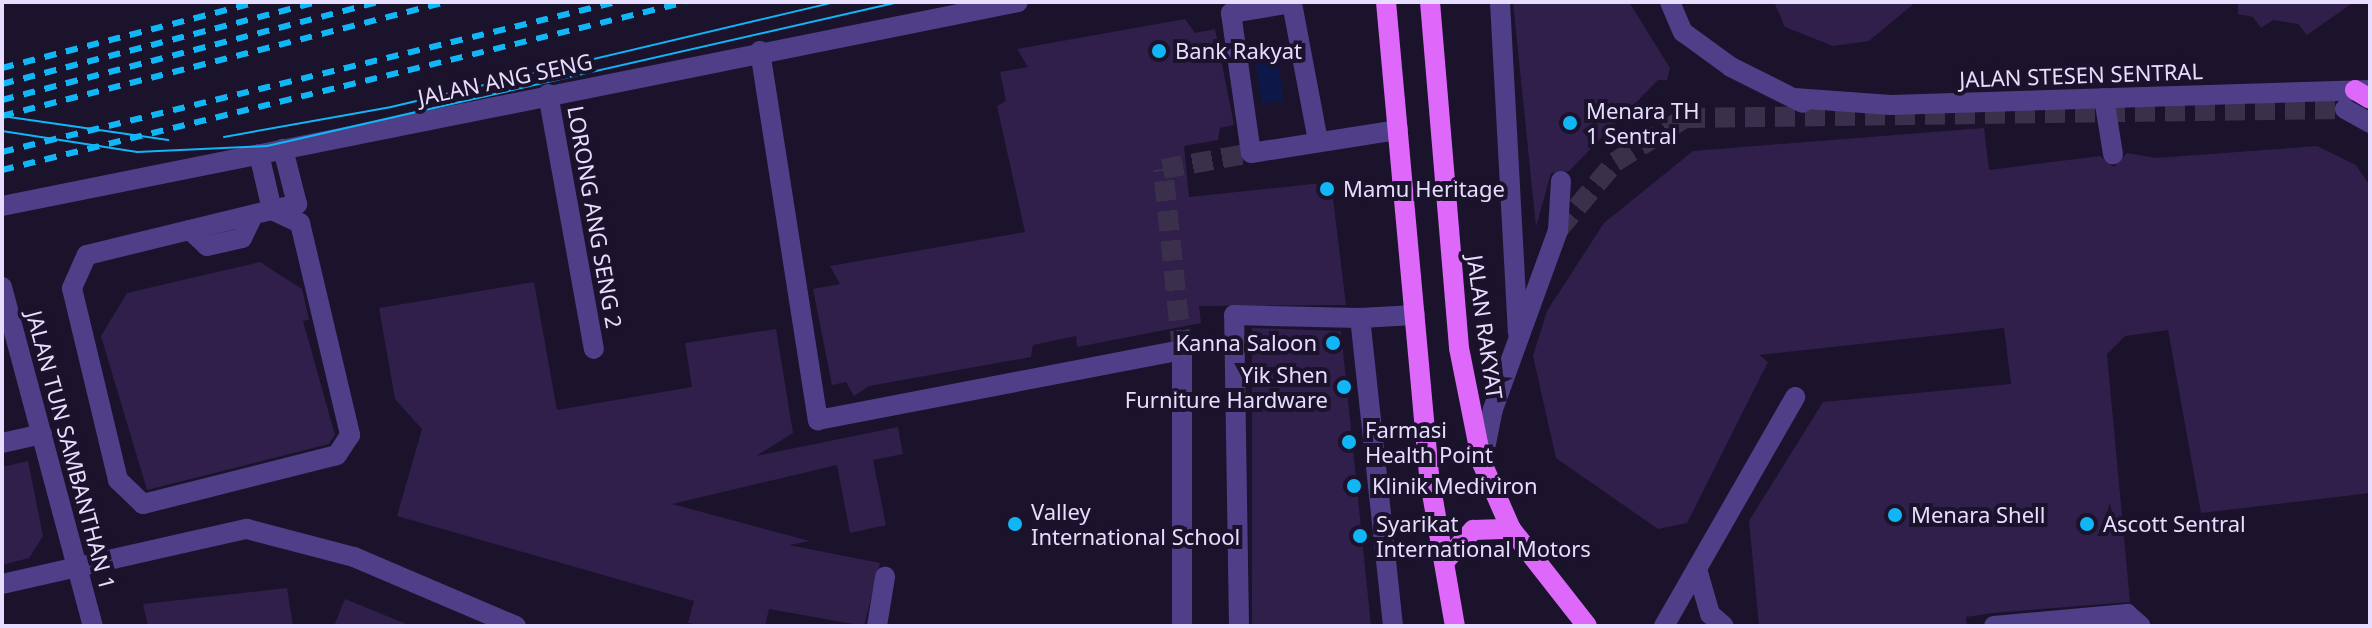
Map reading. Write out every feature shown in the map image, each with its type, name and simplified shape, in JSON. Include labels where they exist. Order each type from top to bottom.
[{"type":"main road","points":[[1386,2],[1415,315],[1455,626]]},
{"type":"main road","name":"JALAN RAKYAT","points":[[1430,2],[1459,348],[1482,463],[1511,529],[1565,606],[1587,626]]},
{"type":"main road","points":[[1445,561],[1473,530],[1511,529]]},
{"type":"main road","points":[[1565,606],[1577,626]]},
{"type":"street","name":"JALAN ANG SENG","points":[[2,206],[760,51],[1018,2]]},
{"type":"street","points":[[1318,141],[1294,9],[1287,2],[1228,18],[1251,153],[1398,130]]},
{"type":"street","points":[[1500,2],[1518,333]]},
{"type":"street","name":"JALAN STESEN SENTRAL","points":[[1670,2],[1683,32],[1731,67],[1794,98],[1891,105],[2365,93]]},
{"type":"street","points":[[760,51],[818,420],[1182,350],[1182,626]]},
{"type":"street","name":"LORONG ANG SENG 2","points":[[548,94],[594,349]]},
{"type":"street","points":[[2104,98],[2113,154]]},
{"type":"street","points":[[2345,109],[2370,123]]},
{"type":"street","points":[[262,212],[300,223],[350,435],[337,455],[143,504],[118,480],[72,288],[87,255],[262,212],[297,204],[283,149]]},
{"type":"street","points":[[259,154],[262,212]]},
{"type":"street","points":[[1482,463],[1518,333],[1558,230],[1561,181]]},
{"type":"street","name":"JALAN TUN SAMBANTHAN 1","points":[[2,287],[93,626]]},
{"type":"street","points":[[1239,626],[1234,315],[1360,318],[1415,315]]},
{"type":"street","points":[[1360,318],[1393,626]]},
{"type":"street","points":[[1664,626],[1795,397]]},
{"type":"street","points":[[2,443],[42,434]]},
{"type":"street","points":[[2,584],[76,563],[247,529],[354,557],[516,626]]},
{"type":"street","points":[[1697,569],[1710,614],[1724,626]]},
{"type":"street","points":[[877,626],[885,577]]},
{"type":"street","points":[[1994,626],[2127,614],[2141,626]]},
{"type":"shaded area","points":[[1275,45],[1284,100],[1262,104],[1253,48]]},
{"type":"building","name":"Menara TH 1 Sentral","points":[[1513,2],[1629,2],[1670,68],[1667,80],[1658,80],[1569,171],[1551,173],[1536,227]]},
{"type":"building","points":[[1774,2],[1916,2],[1869,41],[1833,46],[1785,27]]},
{"type":"building","points":[[2238,2],[2354,2],[2307,35],[2298,24],[2273,20],[2261,28],[2253,17],[2238,14]]},
{"type":"building","points":[[1185,19],[1195,33],[1215,29],[1234,125],[1220,128],[1218,140],[1184,146],[1189,197],[1331,182],[1346,305],[1199,306],[1201,323],[1077,347],[1076,336],[1033,345],[1031,357],[869,386],[854,396],[846,382],[832,385],[813,289],[840,284],[830,266],[1025,232],[997,106],[1006,101],[1000,72],[1028,67],[1017,49]]},
{"type":"building","points":[[1984,128],[1989,170],[2100,156],[2114,167],[2127,153],[2156,158],[2317,146],[2356,165],[2370,186],[2370,493],[2201,513],[2168,330],[2125,336],[2107,354],[2130,602],[1993,613],[1966,617],[1967,626],[1759,626],[1749,521],[1823,402],[2011,384],[2004,328],[1759,355],[1768,362],[1687,523],[1658,529],[1556,458],[1533,356],[1547,311],[1604,223],[1693,151]]},
{"type":"building","points":[[260,262],[302,289],[309,320],[303,321],[335,435],[329,444],[147,490],[101,336],[127,293]]},
{"type":"building","points":[[534,282],[557,410],[692,387],[685,343],[776,329],[793,433],[756,456],[898,427],[903,454],[873,460],[886,525],[850,533],[837,465],[672,504],[810,541],[789,545],[880,563],[864,626],[769,609],[765,626],[701,626],[688,623],[694,601],[397,516],[422,429],[395,399],[379,308]]},
{"type":"building","points":[[1252,328],[1341,331],[1371,626],[1252,626]]},
{"type":"building","points":[[28,461],[43,536],[29,558],[2,565],[2,467]]},
{"type":"building","points":[[287,588],[293,626],[148,626],[143,604]]},
{"type":"building","points":[[345,599],[409,625],[409,626],[334,626]]},
{"type":"tunnel","points":[[1558,230],[1615,162],[1685,118],[2345,109]]},
{"type":"tunnel","points":[[1182,350],[1163,169],[1251,153]]},
{"type":"tram line","points":[[224,137],[391,107],[836,2]]},
{"type":"tram line","points":[[2,131],[137,152],[267,146],[899,2]]},
{"type":"tram line","points":[[2,116],[168,140]]},
{"type":"railway","points":[[2,68],[258,2]]},
{"type":"railway","points":[[2,84],[316,2]]},
{"type":"railway","points":[[2,100],[379,2]]},
{"type":"railway","points":[[2,116],[445,2]]},
{"type":"railway","points":[[2,152],[616,2]]},
{"type":"railway","points":[[2,170],[686,2]]},
{"type":"place","name":"Bank Rakyat","points":[[1159,51]]},
{"type":"place","name":"Menara TH 1 Sentral","points":[[1570,123]]},
{"type":"place","name":"Mamu Heritage","points":[[1327,189]]},
{"type":"place","name":"Kanna Saloon","points":[[1333,343]]},
{"type":"place","name":"Yik Shen Furniture Hardware","points":[[1344,387]]},
{"type":"place","name":"Farmasi Health Point","points":[[1349,442]]},
{"type":"place","name":"Klinik Mediviron","points":[[1354,486]]},
{"type":"place","name":"Menara Shell","points":[[1895,515]]},
{"type":"place","name":"Valley International School","points":[[1015,524]]},
{"type":"place","name":"Ascott Sentral","points":[[2087,524]]},
{"type":"place","name":"Syarikat International Motors","points":[[1360,536]]}]
